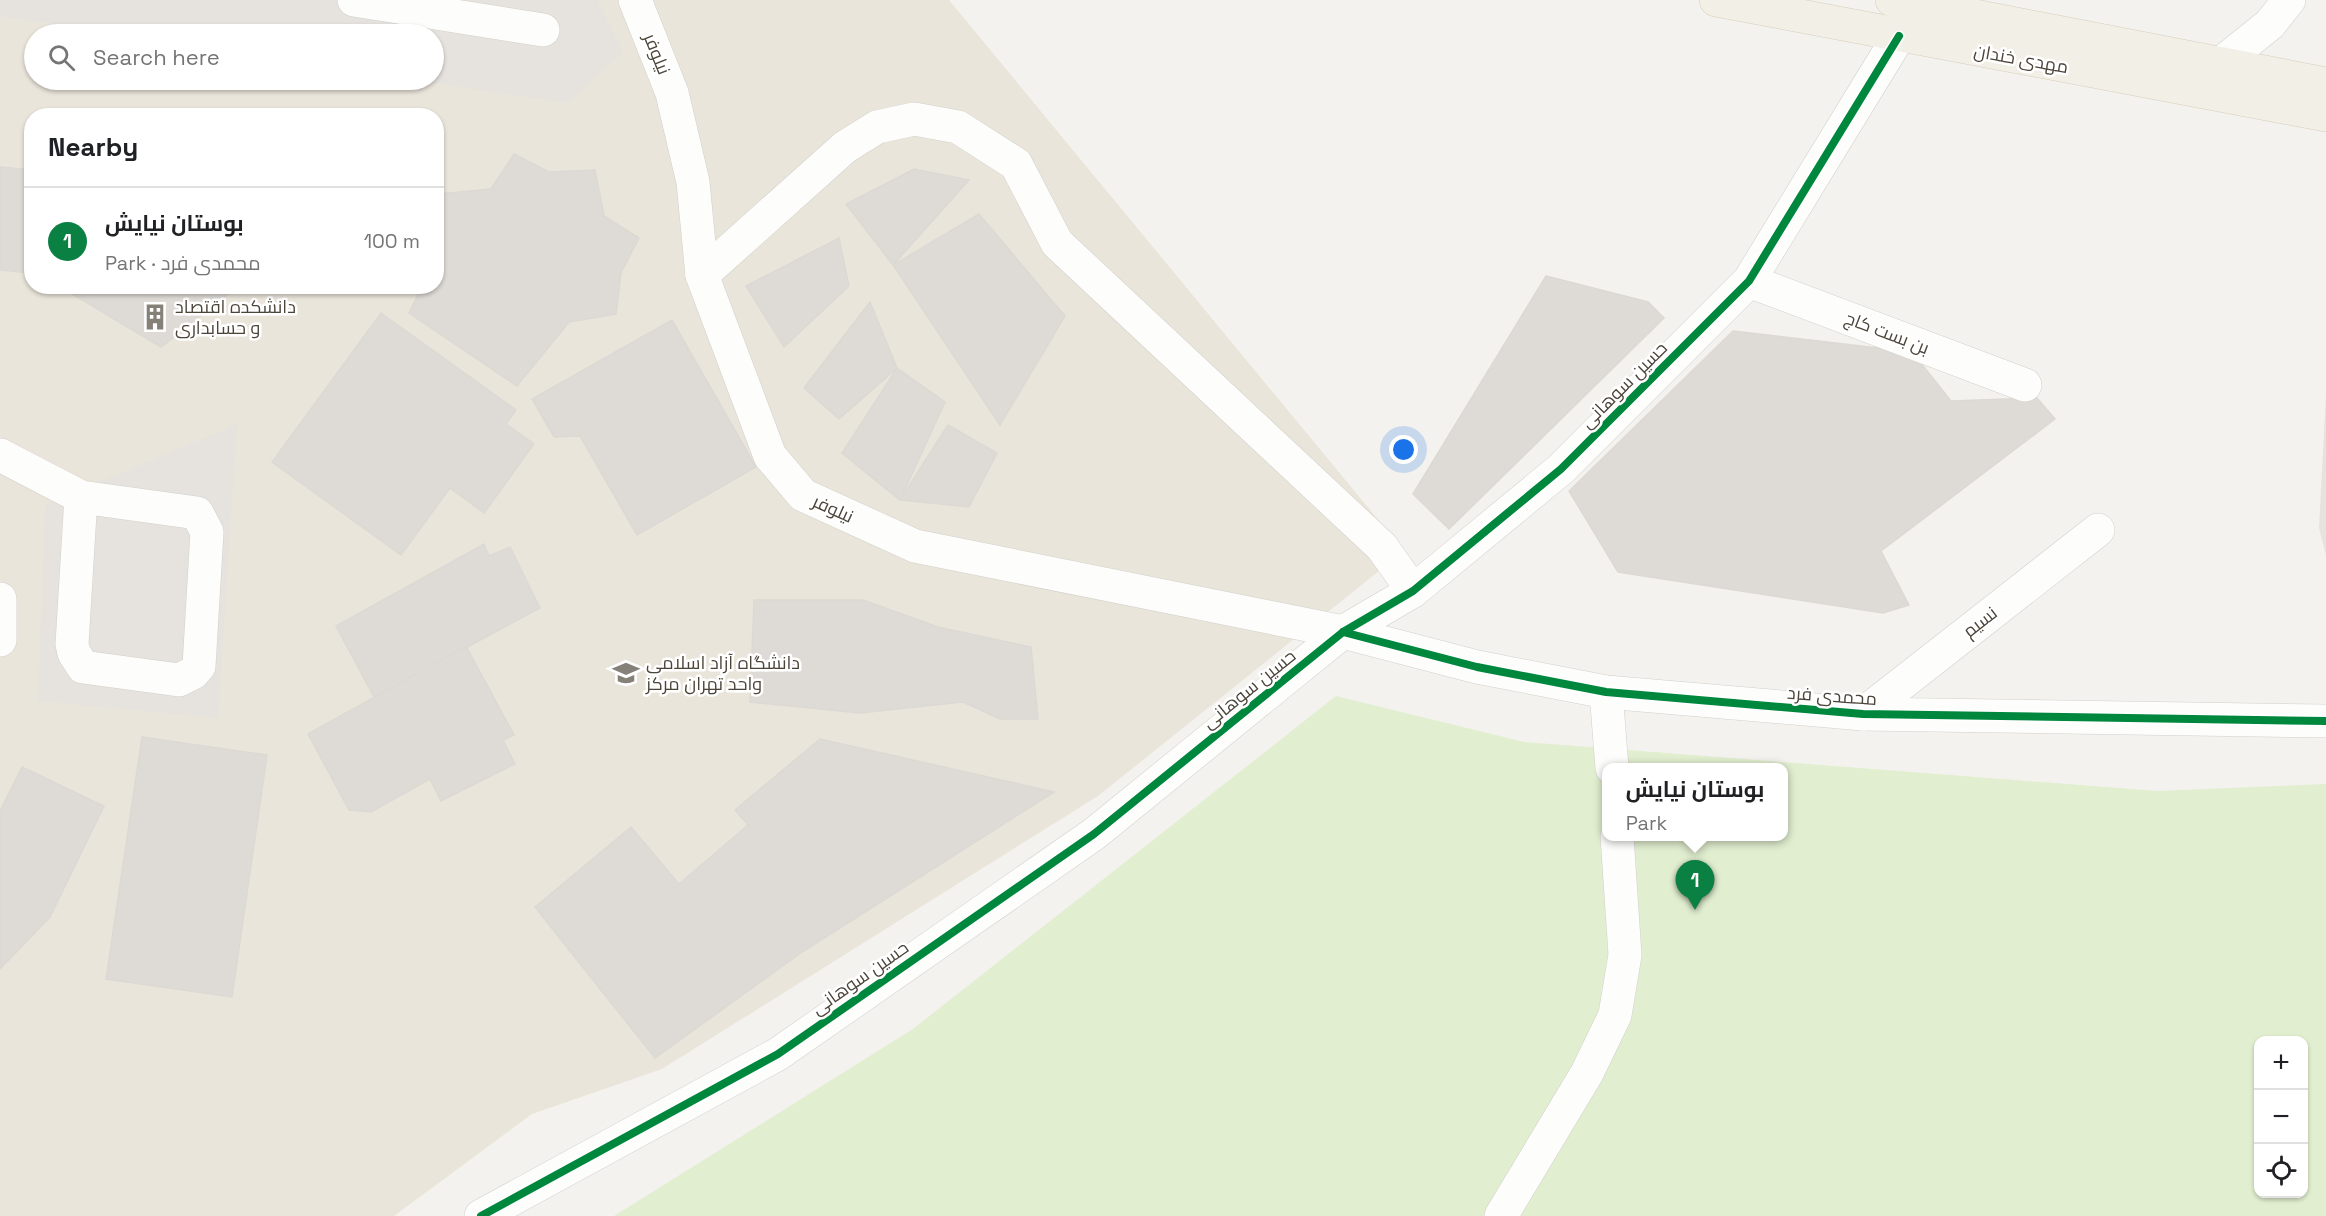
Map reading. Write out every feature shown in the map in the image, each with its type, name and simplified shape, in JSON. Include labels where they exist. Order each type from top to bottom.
[{"type":"main road","name":"مهدی خندان","points":[[1716,0],[2326,115]]},
{"type":"main road","name":"مهدی خندان","points":[[1911,2],[2219,65],[2326,84]]},
{"type":"street","points":[[354,0],[543,30]]},
{"type":"street","name":"نیلوفر","points":[[635,0],[672,93],[693,182],[702,275],[770,456],[803,495],[915,546],[1343,632]]},
{"type":"street","points":[[2219,65],[2270,24],[2289,0]]},
{"type":"street","name":"حسین سوهانی","points":[[496,1213],[778,1054],[1094,834],[1343,632],[1413,591],[1561,470],[1749,281],[1899,36]]},
{"type":"street","points":[[702,275],[845,147],[876,127],[914,119],[958,127],[1016,164],[1057,243],[1382,547],[1413,591]]},
{"type":"street","name":"بن بست کاج","points":[[1749,281],[2025,385]]},
{"type":"street","points":[[0,455],[81,497],[197,513],[207,532],[199,666],[193,673],[179,680],[83,667],[78,662],[72,644],[81,497]]},
{"type":"street","name":"نسیم","points":[[1863,714],[2098,530]]},
{"type":"street","points":[[0,600],[0,640]]},
{"type":"street","name":"محمدی فرد","points":[[1343,632],[1477,667],[1606,692],[1863,714],[2326,721]]},
{"type":"street","points":[[1606,692],[1612,763]]},
{"type":"street","points":[[1501,1216],[1587,1073],[1615,1015],[1625,955],[1617,841]]},
{"type":"shaded area","name":"دانشگاه آزاد اسلامی واحد تهران مرکز","points":[[0,0],[949,0],[1404,551],[1098,796],[662,1069],[532,1114],[394,1216],[0,1216]]},
{"type":"shaded area","points":[[0,0],[597,0],[623,52],[568,103],[444,85],[444,24],[54,24],[0,16]]},
{"type":"shaded area","points":[[2326,394],[2326,555],[2319,528]]},
{"type":"shaded area","points":[[237,424],[218,718],[38,701],[45,505]]},
{"type":"green space","points":[[1336,696],[1524,742],[2158,791],[2326,784],[2326,1216],[614,1216],[913,1029]]},
{"type":"building","points":[[514,154],[549,172],[595,170],[604,216],[639,238],[621,273],[616,314],[569,322],[517,386],[409,313],[418,294],[444,294],[444,194],[491,189]]},
{"type":"building","points":[[0,167],[24,169],[24,272],[0,270]]},
{"type":"building","points":[[914,169],[969,180],[893,265],[846,204]]},
{"type":"building","points":[[979,214],[1065,316],[1000,425],[893,265]]},
{"type":"building","points":[[839,238],[849,286],[784,347],[746,286]]},
{"type":"building","points":[[1546,276],[1648,302],[1664,318],[1449,529],[1413,494]]},
{"type":"building","name":"دانشکده اقتصاد و حسابداری","points":[[72,294],[228,294],[161,347]]},
{"type":"building","points":[[870,302],[897,368],[839,419],[804,388]]},
{"type":"building","points":[[381,313],[516,410],[506,424],[534,444],[484,513],[450,488],[401,555],[272,462]]},
{"type":"building","points":[[672,320],[756,467],[637,535],[580,436],[554,437],[532,399]]},
{"type":"building","points":[[1733,331],[1912,352],[1951,401],[2037,398],[2055,419],[1881,551],[1909,605],[1883,613],[1618,572],[1569,491]]},
{"type":"building","points":[[897,368],[945,402],[900,500],[842,453]]},
{"type":"building","points":[[948,425],[997,453],[969,507],[900,500]]},
{"type":"building","points":[[484,544],[489,556],[510,547],[540,608],[374,697],[336,626]]},
{"type":"building","points":[[754,600],[863,600],[938,627],[1031,647],[1038,719],[1000,719],[963,702],[860,713],[750,702]]},
{"type":"building","points":[[466,646],[514,735],[503,740],[515,764],[441,801],[430,779],[371,812],[349,810],[308,734]]},
{"type":"building","points":[[142,737],[267,755],[232,997],[106,979]]},
{"type":"building","points":[[820,739],[1054,792],[802,952],[655,1058],[535,907],[631,827],[679,884],[748,825],[735,810]]},
{"type":"building","points":[[22,767],[104,806],[50,917],[0,969],[0,811]]},
{"type":"cycle path","points":[[481,1216],[778,1054],[1094,834],[1343,632],[1413,591],[1561,469],[1749,281],[1899,36]]},
{"type":"cycle path","points":[[1343,632],[1477,667],[1606,692],[1863,714],[2326,721]]},
{"type":"place","name":"دانشکده اقتصاد و حسابداری","points":[[155,317]]},
{"type":"place","name":"دانشگاه آزاد اسلامی واحد تهران مرکز","points":[[626,673]]},
{"type":"place","name":"بوستان نیایش","points":[[1695,910]]}]
